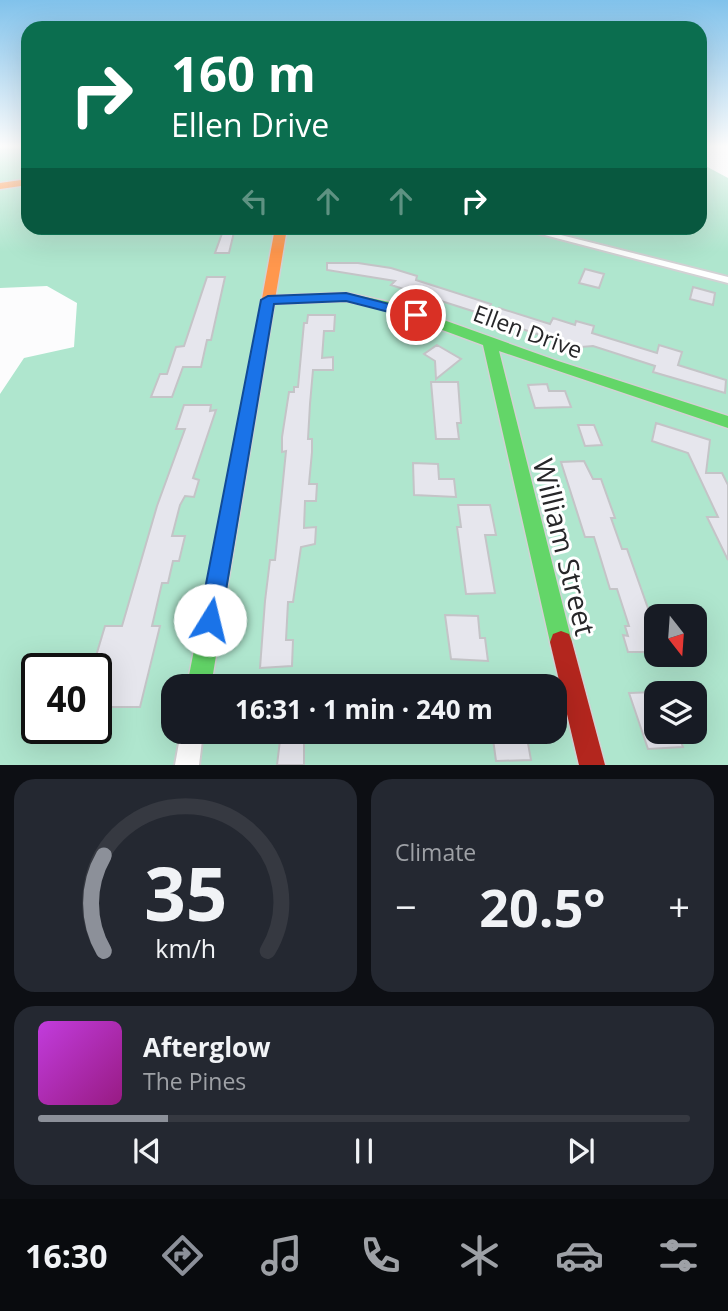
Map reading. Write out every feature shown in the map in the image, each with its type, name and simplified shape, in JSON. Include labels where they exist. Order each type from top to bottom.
[{"type":"main road","points":[[0,186],[21,183]]},
{"type":"main road","points":[[0,192],[21,190]]},
{"type":"main road","points":[[201,674],[280,235]]},
{"type":"main road","name":"Ellen Drive","points":[[268,300],[346,297],[394,307],[562,368],[728,422]]},
{"type":"main road","name":"William Street","points":[[489,341],[520,482],[592,765]]},
{"type":"street","points":[[551,235],[728,280]]},
{"type":"street","points":[[187,765],[190,744]]},
{"type":"green space","points":[[0,181],[21,181],[21,235],[707,235],[707,181],[728,181],[728,765],[0,765],[0,394],[24,358],[74,347],[77,303],[47,286],[0,288]]},
{"type":"building","points":[[221,235],[233,235],[229,253],[215,253]]},
{"type":"building","points":[[327,263],[358,263],[391,268],[417,276],[416,280],[491,304],[485,315],[391,285],[395,281],[327,270]]},
{"type":"building","points":[[585,269],[604,274],[599,288],[579,283]]},
{"type":"building","points":[[207,277],[225,277],[211,340],[207,340],[201,367],[183,367],[172,397],[151,397],[160,374],[167,374],[176,347],[184,346]]},
{"type":"building","points":[[693,287],[715,293],[713,305],[690,299]]},
{"type":"building","points":[[499,308],[550,324],[553,318],[575,325],[576,321],[594,326],[592,333],[657,353],[659,345],[682,352],[678,365],[726,380],[725,393],[653,372],[655,366],[593,346],[581,347],[492,319]]},
{"type":"building","points":[[308,315],[335,315],[334,331],[324,331],[322,358],[333,357],[333,370],[313,370],[310,404],[308,439],[312,439],[312,452],[309,484],[317,484],[316,501],[305,501],[304,528],[316,527],[315,544],[301,547],[293,602],[288,602],[286,640],[293,640],[292,666],[260,668],[265,601],[270,560],[275,560],[286,451],[282,452],[282,437],[289,392],[294,392],[294,387],[298,387],[304,323],[307,323]]},
{"type":"building","points":[[437,345],[461,359],[436,379],[435,361],[424,354]]},
{"type":"building","points":[[431,382],[458,382],[461,423],[457,423],[459,439],[436,439]]},
{"type":"building","points":[[547,384],[549,391],[565,391],[571,407],[535,408],[528,385]]},
{"type":"building","points":[[184,405],[211,405],[210,411],[216,410],[193,478],[199,480],[194,497],[185,496],[172,536],[185,536],[179,561],[173,561],[168,583],[162,583],[152,626],[160,626],[140,707],[112,707],[112,653],[97,653],[105,626],[122,626],[157,506],[185,429],[176,429]]},
{"type":"building","points":[[656,423],[710,440],[706,473],[722,473],[728,485],[728,560],[707,517],[718,517],[688,453],[652,441]]},
{"type":"building","points":[[578,425],[594,425],[602,445],[585,446]]},
{"type":"building","points":[[584,461],[593,479],[601,479],[615,518],[611,518],[622,549],[627,549],[647,604],[644,604],[644,652],[628,652],[623,635],[628,636],[625,626],[629,626],[617,589],[610,589],[594,537],[585,537],[561,462]]},
{"type":"building","points":[[413,463],[438,464],[439,479],[454,479],[456,497],[414,495]]},
{"type":"building","points":[[458,505],[490,505],[496,535],[485,535],[495,593],[466,594],[457,527],[461,527]]},
{"type":"building","points":[[445,615],[478,616],[480,638],[485,638],[488,661],[451,659]]},
{"type":"building","points":[[644,692],[644,737],[629,693]]},
{"type":"building","points":[[280,744],[304,744],[304,765],[277,765]]},
{"type":"building","points":[[494,744],[528,744],[531,760],[496,761]]},
{"type":"building","points":[[646,744],[682,744],[683,747],[648,749]]},
{"type":"traffic: fast","points":[[268,300],[346,297],[394,307],[550,364],[728,422]]},
{"type":"traffic: fast","points":[[489,341],[561,642]]},
{"type":"traffic: fast","points":[[201,674],[259,353]]},
{"type":"traffic: slow","points":[[0,186],[21,183]]},
{"type":"traffic: slow","points":[[259,353],[280,235]]},
{"type":"traffic: jam","points":[[561,642],[592,765]]},
{"type":"route","points":[[210,620],[268,300],[346,297],[394,307],[416,315]]}]
